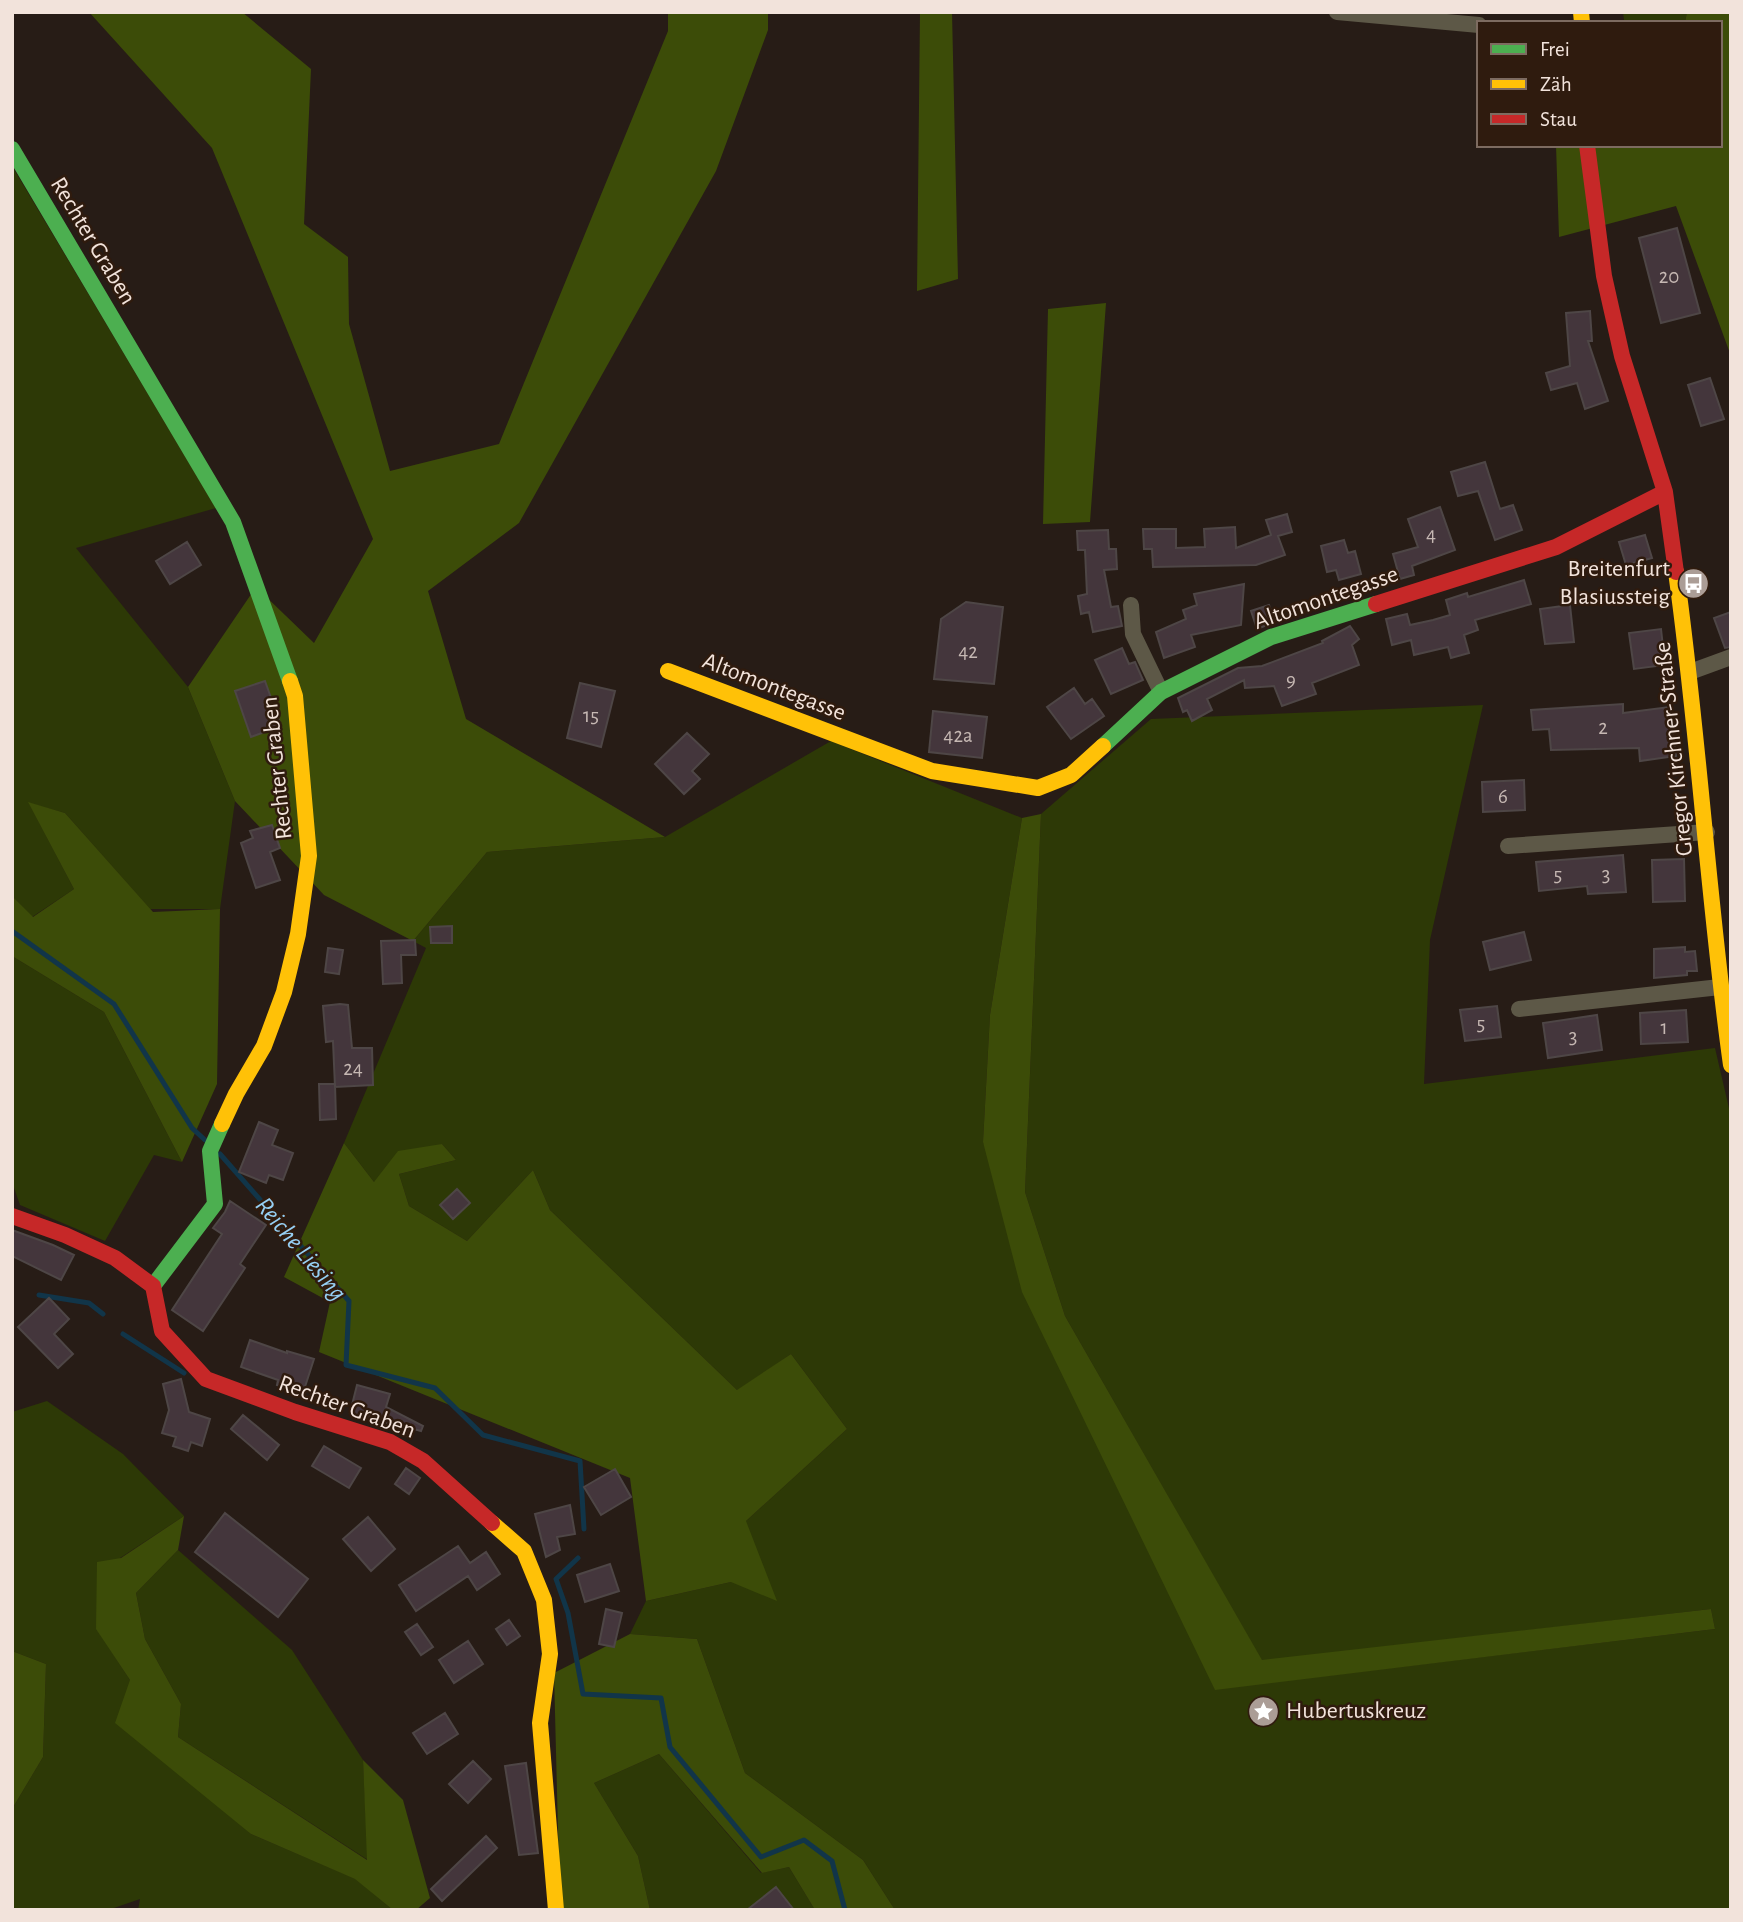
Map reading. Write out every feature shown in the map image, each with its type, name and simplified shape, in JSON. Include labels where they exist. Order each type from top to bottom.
[{"type":"street","points":[[1336,12],[1386,14],[1477,24]]},
{"type":"street","name":"Gregor Kirchner-Straße","points":[[1587,147],[1604,276],[1622,355],[1665,492],[1690,672],[1724,965],[1720,987],[1731,1065]]},
{"type":"street","name":"Rechter Graben","points":[[12,149],[233,522],[295,696],[309,856],[298,934],[284,992],[264,1046],[236,1094],[210,1152],[215,1205],[153,1286],[162,1331],[206,1379],[295,1412],[390,1442],[423,1461],[524,1551],[544,1600],[550,1654],[540,1723],[556,1910]]},
{"type":"street","name":"Altomontegasse","points":[[668,671],[932,771],[1038,788],[1072,775],[1161,692],[1271,637],[1556,547],[1665,492]]},
{"type":"street","points":[[1131,605],[1133,634],[1161,692]]},
{"type":"street","points":[[1690,672],[1731,657]]},
{"type":"street","points":[[1508,846],[1707,832]]},
{"type":"street","points":[[1519,1009],[1720,987]]},
{"type":"street","points":[[12,1216],[65,1235],[115,1258],[153,1286]]},
{"type":"green space","points":[[89,12],[242,12],[311,69],[304,224],[348,257],[349,324],[390,471],[499,444],[668,31],[668,12],[768,12],[768,30],[716,171],[519,523],[428,591],[466,719],[665,837],[487,852],[413,941],[324,895],[235,801],[188,687],[256,587],[314,643],[373,539],[212,148]]},
{"type":"green space","points":[[920,12],[952,12],[958,279],[917,291]]},
{"type":"green space","points":[[1623,12],[1687,12],[1685,21],[1624,20]]},
{"type":"green space","points":[[1687,12],[1731,12],[1731,356],[1676,206],[1559,237],[1556,147],[1722,147],[1722,21],[1685,21]]},
{"type":"green space","points":[[12,166],[216,508],[76,548],[188,687],[235,801],[220,909],[150,909],[65,813],[29,803],[74,889],[32,917],[12,896]]},
{"type":"green space","points":[[1106,303],[1090,522],[1043,524],[1048,309]]},
{"type":"green space","points":[[1483,705],[1430,940],[1424,1084],[1715,1048],[1731,1117],[1731,1910],[895,1910],[863,1860],[745,1773],[697,1639],[630,1634],[646,1601],[731,1582],[746,1521],[847,1429],[791,1354],[738,1391],[550,1210],[533,1170],[467,1241],[409,1206],[399,1174],[456,1160],[442,1144],[374,1182],[344,1143],[426,948],[413,941],[487,852],[665,837],[831,741],[1022,818],[990,1015],[983,1142],[1215,1689],[1715,1629],[1711,1609],[1262,1661],[1065,1316],[1025,1192],[1041,814],[1151,719]]},
{"type":"green space","points":[[28,802],[65,813],[153,912],[220,909],[217,1084],[182,1162],[104,1012],[12,956],[12,896],[33,917],[74,889]]},
{"type":"green space","points":[[1041,814],[1025,1192],[1065,1316],[1262,1660],[1711,1609],[1715,1629],[1215,1690],[1022,1292],[983,1142],[990,1015],[1022,818]]},
{"type":"green space","points":[[12,956],[104,1012],[182,1162],[154,1155],[105,1241],[20,1205],[12,1182]]},
{"type":"green space","points":[[344,1143],[374,1182],[398,1151],[442,1144],[456,1160],[399,1174],[409,1206],[467,1241],[533,1170],[550,1210],[737,1390],[791,1354],[847,1429],[746,1521],[777,1601],[731,1582],[646,1601],[630,1478],[319,1352],[330,1302],[284,1277]]},
{"type":"green space","points":[[47,1401],[123,1454],[184,1516],[120,1558],[96,1628],[130,1680],[251,1834],[356,1879],[393,1910],[138,1910],[140,1899],[108,1910],[17,1910],[12,1906],[12,1809],[43,1757],[46,1664],[12,1651],[12,1412]]},
{"type":"green space","points":[[184,1516],[178,1550],[136,1593],[145,1639],[181,1704],[178,1737],[367,1860],[363,1760],[403,1800],[430,1898],[416,1910],[393,1910],[355,1879],[251,1834],[115,1723],[130,1680],[96,1629],[97,1562],[121,1558]]},
{"type":"green space","points":[[178,1550],[292,1650],[363,1760],[368,1860],[178,1737],[181,1704],[145,1639],[136,1593]]},
{"type":"green space","points":[[630,1634],[697,1639],[745,1773],[863,1860],[895,1910],[815,1910],[789,1867],[762,1873],[659,1754],[594,1783],[638,1856],[650,1910],[560,1910],[554,1673]]},
{"type":"green space","points":[[12,1651],[46,1664],[43,1757],[12,1809]]},
{"type":"green space","points":[[659,1754],[761,1873],[789,1867],[815,1910],[650,1910],[638,1856],[594,1783]]},
{"type":"building","points":[[1677,228],[1700,313],[1661,323],[1639,238]]},
{"type":"building","points":[[1590,311],[1592,341],[1588,341],[1608,401],[1585,409],[1577,383],[1551,390],[1546,373],[1570,366],[1566,313]]},
{"type":"building","points":[[1710,378],[1724,419],[1701,426],[1688,385]]},
{"type":"building","points":[[1485,462],[1500,509],[1513,505],[1522,530],[1495,540],[1478,491],[1458,496],[1451,472]]},
{"type":"building","points":[[1440,507],[1455,550],[1412,566],[1414,575],[1400,579],[1393,554],[1418,547],[1408,519]]},
{"type":"building","points":[[1287,514],[1292,532],[1278,536],[1285,555],[1256,565],[1153,567],[1152,549],[1144,549],[1143,529],[1176,529],[1176,548],[1205,547],[1204,529],[1235,527],[1236,548],[1271,535],[1266,520]]},
{"type":"building","points":[[1108,530],[1109,549],[1116,549],[1117,569],[1104,570],[1111,607],[1118,606],[1122,626],[1093,632],[1089,612],[1081,614],[1078,596],[1087,594],[1085,550],[1078,550],[1077,531]]},
{"type":"building","points":[[1645,535],[1652,558],[1626,565],[1619,542]]},
{"type":"building","points":[[1344,540],[1348,553],[1355,551],[1361,574],[1339,580],[1336,570],[1327,572],[1321,546]]},
{"type":"building","points":[[187,542],[201,565],[170,584],[156,561]]},
{"type":"building","points":[[1524,580],[1531,604],[1475,620],[1478,630],[1464,635],[1469,653],[1451,658],[1448,647],[1414,655],[1411,640],[1392,645],[1386,619],[1407,614],[1410,625],[1433,620],[1450,615],[1446,600],[1467,593],[1468,597]]},
{"type":"building","points":[[1244,584],[1241,625],[1191,635],[1195,647],[1164,658],[1156,632],[1186,619],[1183,610],[1197,605],[1194,594]]},
{"type":"building","points":[[966,602],[1003,607],[994,684],[934,679],[941,619]]},
{"type":"building","points":[[1269,605],[1275,622],[1257,629],[1251,611]]},
{"type":"building","points":[[1570,605],[1574,642],[1545,644],[1540,609]]},
{"type":"building","points":[[1731,612],[1731,647],[1725,648],[1714,618]]},
{"type":"building","points":[[1350,626],[1359,639],[1352,645],[1359,665],[1312,683],[1316,694],[1282,706],[1274,686],[1245,688],[1244,680],[1207,699],[1212,710],[1192,721],[1187,710],[1183,712],[1178,698],[1238,668],[1262,666],[1323,643],[1322,641]]},
{"type":"building","points":[[1661,629],[1665,665],[1634,669],[1629,633]]},
{"type":"building","points":[[1122,648],[1129,664],[1135,662],[1143,680],[1111,694],[1095,660]]},
{"type":"building","points":[[265,681],[281,726],[251,737],[235,691]]},
{"type":"building","points":[[580,683],[615,691],[601,747],[567,738]]},
{"type":"building","points":[[1074,688],[1085,704],[1092,699],[1104,716],[1071,739],[1047,707]]},
{"type":"building","points":[[1623,704],[1623,713],[1669,707],[1676,756],[1640,761],[1639,748],[1551,750],[1549,729],[1533,730],[1531,710]]},
{"type":"building","points":[[933,711],[987,717],[982,758],[929,752]]},
{"type":"building","points":[[687,733],[709,754],[692,771],[700,779],[684,794],[655,764]]},
{"type":"building","points":[[1524,780],[1525,810],[1483,812],[1482,782]]},
{"type":"building","points":[[272,825],[280,848],[270,852],[280,880],[256,888],[241,843],[253,838],[250,831]]},
{"type":"building","points":[[1623,855],[1626,892],[1588,894],[1587,886],[1539,891],[1536,862]]},
{"type":"building","points":[[1684,859],[1685,901],[1653,902],[1652,860]]},
{"type":"building","points":[[452,926],[452,943],[431,943],[430,927]]},
{"type":"building","points":[[1524,932],[1531,960],[1490,970],[1483,942]]},
{"type":"building","points":[[415,940],[416,955],[401,955],[402,983],[383,984],[381,941]]},
{"type":"building","points":[[1685,947],[1685,952],[1695,951],[1697,971],[1687,971],[1687,975],[1654,978],[1654,949]]},
{"type":"building","points":[[328,948],[343,950],[339,974],[325,972]]},
{"type":"building","points":[[348,1005],[352,1048],[372,1048],[373,1085],[335,1087],[333,1041],[326,1042],[323,1006]]},
{"type":"building","points":[[1497,1006],[1501,1037],[1465,1041],[1460,1010]]},
{"type":"building","points":[[1686,1010],[1688,1042],[1641,1044],[1640,1013]]},
{"type":"building","points":[[1597,1015],[1602,1050],[1548,1058],[1543,1023]]},
{"type":"building","points":[[319,1084],[335,1084],[336,1119],[320,1120]]},
{"type":"building","points":[[259,1122],[278,1130],[272,1145],[293,1153],[283,1180],[269,1175],[266,1183],[239,1172]]},
{"type":"building","points":[[457,1189],[470,1203],[453,1219],[440,1205]]},
{"type":"building","points":[[230,1201],[266,1225],[240,1264],[245,1268],[203,1331],[172,1310],[222,1234],[213,1228]]},
{"type":"building","points":[[12,1230],[74,1255],[61,1280],[12,1256]]},
{"type":"building","points":[[49,1298],[69,1319],[54,1334],[73,1354],[58,1368],[18,1327]]},
{"type":"building","points":[[250,1340],[314,1359],[303,1393],[277,1385],[278,1380],[241,1367]]},
{"type":"building","points":[[181,1379],[189,1412],[210,1419],[202,1446],[191,1442],[188,1451],[173,1446],[176,1437],[162,1433],[169,1410],[163,1384]]},
{"type":"building","points":[[357,1385],[390,1394],[386,1407],[423,1426],[421,1431],[410,1428],[406,1436],[389,1428],[391,1424],[350,1413]]},
{"type":"building","points":[[243,1415],[279,1445],[267,1460],[231,1429]]},
{"type":"building","points":[[324,1446],[361,1468],[349,1488],[312,1466]]},
{"type":"building","points":[[406,1468],[420,1478],[409,1494],[395,1484]]},
{"type":"building","points":[[615,1469],[631,1497],[601,1515],[584,1487]]},
{"type":"building","points":[[570,1505],[575,1534],[557,1537],[560,1550],[546,1557],[535,1514]]},
{"type":"building","points":[[225,1513],[308,1579],[278,1617],[195,1552]]},
{"type":"building","points":[[368,1517],[395,1549],[371,1571],[343,1539]]},
{"type":"building","points":[[458,1546],[470,1563],[486,1552],[500,1574],[477,1590],[468,1576],[416,1611],[399,1585]]},
{"type":"building","points":[[610,1564],[619,1591],[585,1602],[577,1575]]},
{"type":"building","points":[[606,1609],[622,1613],[614,1647],[599,1644]]},
{"type":"building","points":[[509,1620],[520,1636],[507,1645],[496,1629]]},
{"type":"building","points":[[417,1624],[433,1647],[421,1655],[405,1632]]},
{"type":"building","points":[[468,1641],[483,1664],[454,1683],[439,1660]]},
{"type":"building","points":[[445,1713],[458,1734],[427,1754],[413,1733]]},
{"type":"building","points":[[473,1761],[491,1779],[468,1803],[449,1784]]},
{"type":"building","points":[[526,1763],[538,1853],[519,1855],[505,1766]]},
{"type":"building","points":[[486,1836],[497,1848],[442,1901],[431,1889]]},
{"type":"building","points":[[776,1887],[794,1910],[747,1910]]},
{"type":"waterway","name":"Reiche Liesing","points":[[12,931],[114,1004],[192,1128],[205,1140]]},
{"type":"waterway","name":"Reiche Liesing","points":[[220,1154],[349,1301],[346,1365],[435,1388],[483,1435],[580,1461],[584,1529]]},
{"type":"waterway","points":[[39,1295],[89,1303],[103,1314]]},
{"type":"waterway","points":[[123,1334],[184,1373]]},
{"type":"waterway","name":"Reiche Liesing","points":[[578,1558],[556,1579],[568,1613],[583,1694],[661,1698],[670,1747],[761,1857],[804,1840],[832,1861],[845,1910]]},
{"type":"traffic: fast","points":[[12,149],[233,522],[290,681]]},
{"type":"traffic: fast","points":[[1103,746],[1161,692],[1271,637],[1376,604]]},
{"type":"traffic: fast","points":[[153,1286],[215,1204],[210,1151],[222,1124]]},
{"type":"traffic: slow","points":[[1581,12],[1582,21]]},
{"type":"traffic: slow","points":[[1676,572],[1731,1065]]},
{"type":"traffic: slow","points":[[668,671],[932,771],[1038,788],[1071,775],[1103,746]]},
{"type":"traffic: slow","points":[[222,1124],[264,1046],[284,992],[298,934],[309,856],[295,696],[290,681]]},
{"type":"traffic: slow","points":[[492,1523],[524,1551],[544,1600],[550,1654],[540,1723],[556,1910]]},
{"type":"traffic: jam","points":[[1587,147],[1604,276],[1622,356],[1665,492],[1676,572]]},
{"type":"traffic: jam","points":[[1376,604],[1556,547],[1665,492]]},
{"type":"traffic: jam","points":[[12,1216],[65,1235],[115,1258],[153,1286],[162,1331],[206,1379],[295,1412],[390,1442],[423,1461],[492,1523]]},
{"type":"place","name":"Breitenfurt Blasiussteig","points":[[1693,583]]},
{"type":"place","name":"Hubertuskreuz","points":[[1263,1711]]}]
